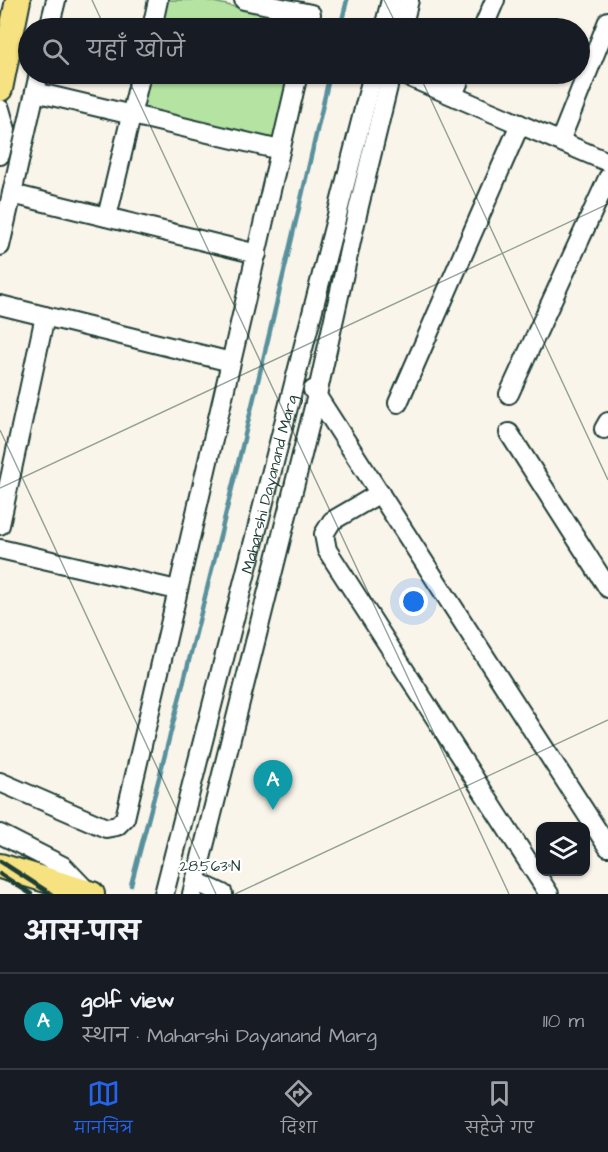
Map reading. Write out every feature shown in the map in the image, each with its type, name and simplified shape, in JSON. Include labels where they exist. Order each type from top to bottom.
[{"type":"main road","points":[[0,89],[18,0]]},
{"type":"main road","points":[[0,866],[91,894]]},
{"type":"street","points":[[52,18],[56,0]]},
{"type":"street","points":[[154,18],[158,0]]},
{"type":"street","points":[[244,0],[311,14]]},
{"type":"street","points":[[386,18],[391,0]]},
{"type":"street","points":[[404,18],[409,0]]},
{"type":"street","points":[[487,18],[495,0]]},
{"type":"street","points":[[590,66],[608,21]]},
{"type":"street","points":[[0,246],[37,84]]},
{"type":"street","points":[[107,217],[139,84]]},
{"type":"street","points":[[0,782],[106,828],[117,826],[125,818],[296,84]]},
{"type":"street","name":"Maharshi Dayanand Marg","points":[[164,894],[370,84]]},
{"type":"street","name":"Maharshi Dayanand Marg","points":[[193,888],[316,395],[389,84]]},
{"type":"street","points":[[426,84],[608,162]]},
{"type":"street","points":[[453,95],[458,84]]},
{"type":"street","points":[[560,141],[583,84]]},
{"type":"street","points":[[35,92],[280,150]]},
{"type":"street","points":[[0,109],[6,130],[0,155]]},
{"type":"street","points":[[398,403],[520,124]]},
{"type":"street","points":[[509,393],[608,178]]},
{"type":"street","points":[[12,194],[257,254]]},
{"type":"street","points":[[0,305],[231,362]]},
{"type":"street","points":[[0,525],[45,316]]},
{"type":"street","points":[[299,367],[608,847]]},
{"type":"street","points":[[509,433],[608,588]]},
{"type":"street","points":[[380,493],[332,521],[324,534],[327,550],[549,894]]},
{"type":"street","points":[[0,549],[177,590]]},
{"type":"street","points":[[0,834],[63,866],[91,894]]},
{"type":"street","points":[[193,888],[223,894]]},
{"type":"green space","points":[[166,0],[205,0],[284,18],[162,18]]},
{"type":"green space","points":[[148,84],[287,84],[274,141],[141,111]]},
{"type":"waterway","points":[[342,18],[347,0]]},
{"type":"waterway","points":[[131,885],[234,480],[328,84]]},
{"type":"railway","points":[[0,861],[51,894]]},
{"type":"railway","points":[[0,874],[31,894]]},
{"type":"place","name":"golf view","points":[[273,810]]}]
